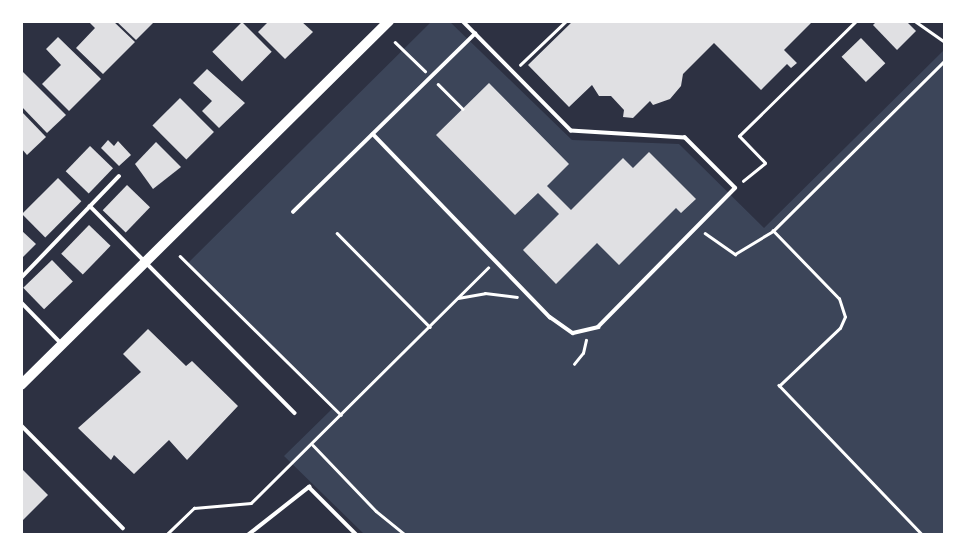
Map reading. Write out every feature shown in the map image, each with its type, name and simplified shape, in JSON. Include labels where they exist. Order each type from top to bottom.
[{"type":"street","points":[[21,385],[389,21]]},
{"type":"lane","points":[[373,134],[537,304],[566,330],[583,333],[598,327],[735,188],[685,138],[571,131],[462,21]]},
{"type":"lane","points":[[293,212],[475,34]]},
{"type":"lane","points":[[21,278],[119,176]]},
{"type":"lane","points":[[90,206],[144,264],[295,413]]},
{"type":"lane","points":[[21,302],[62,344]]},
{"type":"lane","points":[[21,425],[123,528]]},
{"type":"lane","points":[[248,535],[309,487],[357,535]]},
{"type":"path","points":[[513,72],[566,21]]},
{"type":"path","points":[[735,188],[765,163],[739,136],[856,21]]},
{"type":"path","points":[[915,21],[945,42]]},
{"type":"path","points":[[697,227],[735,254],[773,231],[945,60]]},
{"type":"path","points":[[773,231],[839,299],[845,317],[841,328],[779,386],[922,535]]},
{"type":"path","points":[[337,233],[430,327]]},
{"type":"path","points":[[180,256],[341,415]]},
{"type":"path","points":[[166,535],[194,508],[251,503],[495,261]]},
{"type":"path","points":[[458,298],[485,293],[537,304]]},
{"type":"path","points":[[574,364],[586,347],[583,333]]},
{"type":"path","points":[[312,444],[376,511],[406,535]]},
{"type":"shaded area","points":[[432,21],[449,21],[572,140],[679,144],[764,228],[945,49],[945,535],[365,535],[284,456],[333,408],[188,263]]},
{"type":"building","points":[[88,21],[113,21],[135,42],[103,74],[76,48],[95,28]]},
{"type":"building","points":[[116,21],[155,21],[136,40]]},
{"type":"building","points":[[269,21],[301,21],[313,32],[285,59],[258,32]]},
{"type":"building","points":[[573,21],[813,21],[784,50],[797,63],[791,68],[787,64],[761,90],[714,43],[683,74],[681,86],[670,99],[653,105],[650,101],[633,118],[623,117],[624,110],[611,96],[599,96],[592,85],[569,107],[528,65]]},
{"type":"building","points":[[877,21],[906,21],[916,31],[897,50],[873,25]]},
{"type":"building","points":[[242,22],[272,52],[242,81],[212,52]]},
{"type":"building","points":[[58,37],[101,79],[69,111],[42,84],[61,65],[46,49]]},
{"type":"building","points":[[861,38],[885,63],[866,82],[842,57]]},
{"type":"building","points":[[207,69],[245,103],[219,128],[202,111],[212,101],[193,83]]},
{"type":"building","points":[[21,70],[66,115],[47,133],[21,106]]},
{"type":"building","points":[[489,83],[569,164],[547,186],[571,210],[623,158],[633,168],[649,152],[696,199],[681,213],[676,208],[619,265],[597,243],[556,284],[523,250],[559,214],[538,193],[515,215],[436,135]]},
{"type":"building","points":[[180,98],[214,132],[186,160],[152,126]]},
{"type":"building","points":[[21,111],[46,137],[27,155],[21,148]]},
{"type":"building","points":[[108,140],[114,146],[118,141],[131,155],[119,166],[101,148]]},
{"type":"building","points":[[156,142],[181,167],[153,189],[135,164]]},
{"type":"building","points":[[90,146],[113,168],[89,193],[66,171]]},
{"type":"building","points":[[58,178],[81,201],[45,237],[22,214]]},
{"type":"building","points":[[127,185],[150,207],[126,232],[103,210]]},
{"type":"building","points":[[89,225],[111,246],[83,275],[61,254]]},
{"type":"building","points":[[21,230],[36,244],[21,259]]},
{"type":"building","points":[[52,260],[73,282],[44,309],[23,288]]},
{"type":"building","points":[[148,329],[186,366],[192,361],[238,406],[187,460],[169,440],[134,474],[114,455],[111,460],[78,428],[141,372],[123,354]]},
{"type":"building","points":[[21,468],[48,495],[21,522]]}]
